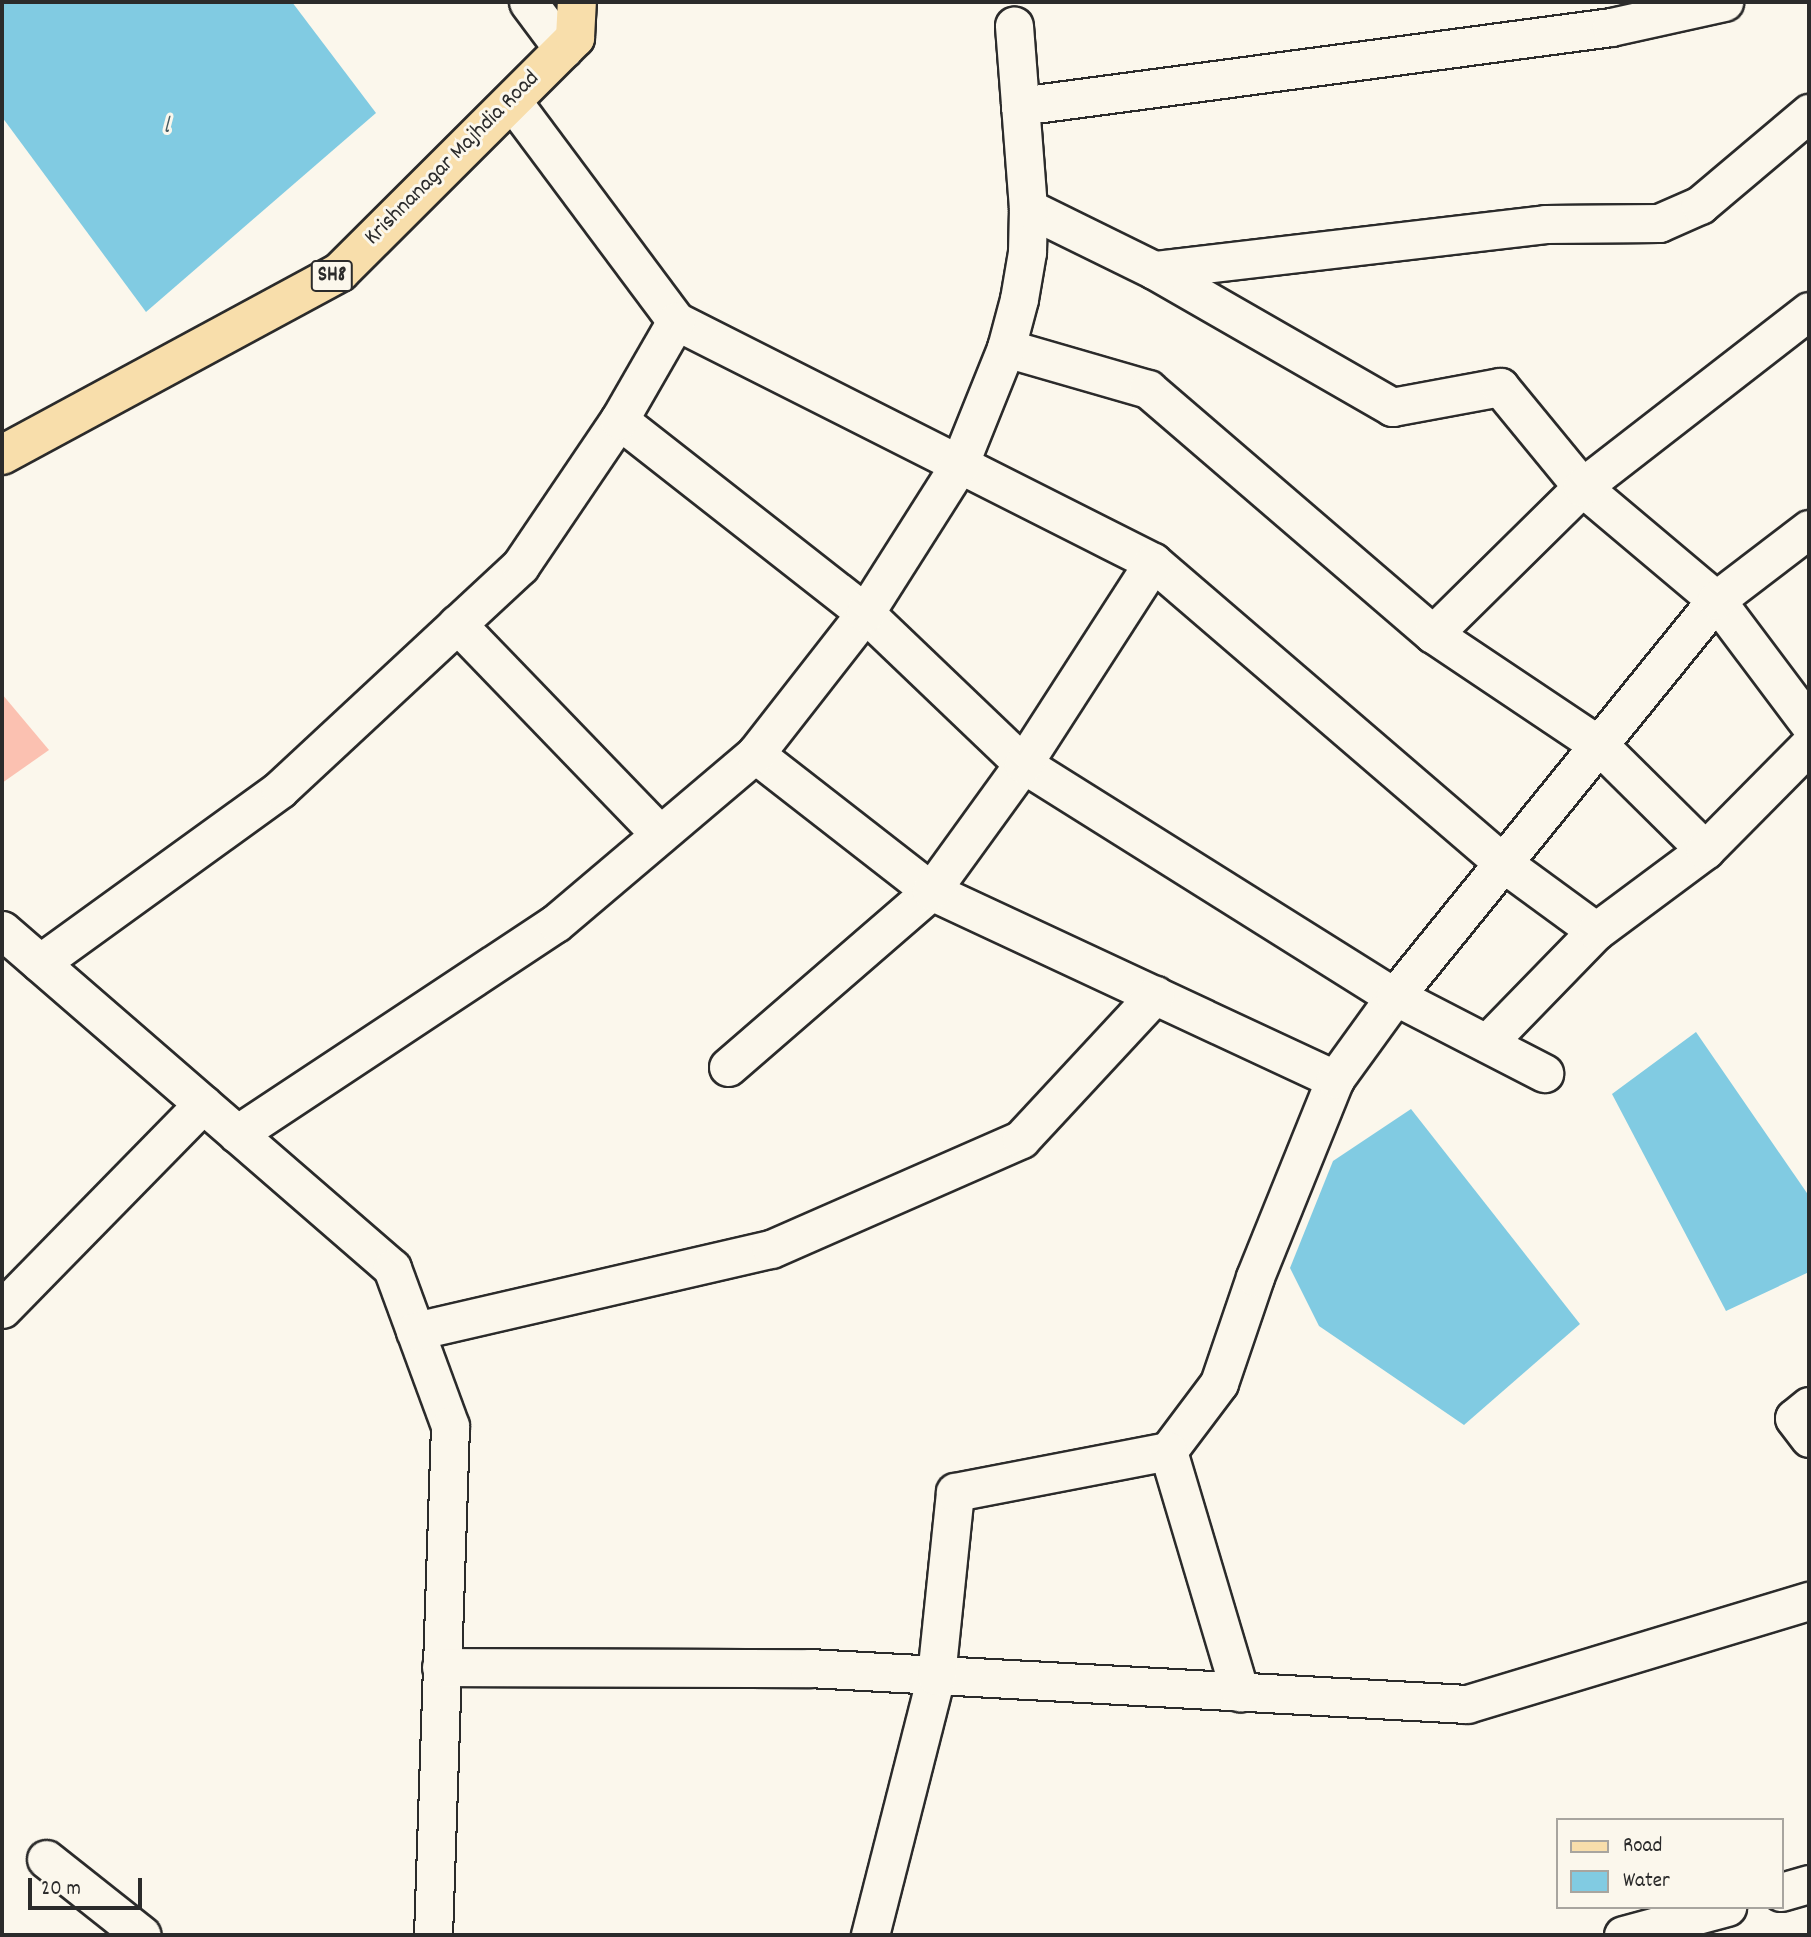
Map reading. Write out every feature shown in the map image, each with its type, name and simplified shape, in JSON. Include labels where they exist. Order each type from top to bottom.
[{"type":"main road","name":"Krishnanagar Majhdia Road","points":[[2,455],[340,272],[575,38],[577,2]]},
{"type":"street","points":[[528,2],[563,49]]},
{"type":"street","points":[[1020,106],[1611,27],[1724,2]]},
{"type":"street","points":[[237,1134],[556,923],[755,754],[865,613],[959,465],[1006,348],[1027,252],[1028,208],[1014,26]]},
{"type":"street","points":[[512,101],[676,321],[1153,562],[1503,863],[1596,931]]},
{"type":"street","points":[[1154,270],[1545,224],[1659,223],[1700,205],[1809,113]]},
{"type":"street","points":[[1028,208],[1154,270],[1392,407],[1500,387],[1581,487],[1716,600],[1809,724]]},
{"type":"street","points":[[1433,634],[1581,487],[1809,312]]},
{"type":"street","points":[[40,963],[280,789],[520,566],[619,420],[676,321]]},
{"type":"street","points":[[1006,348],[1148,389],[1433,634],[1599,745],[1706,850]]},
{"type":"street","points":[[619,420],[865,613],[1023,764],[1395,996],[1544,1073]]},
{"type":"street","points":[[870,1935],[936,1676],[955,1492],[1168,1451],[1219,1383],[1255,1277],[1335,1079],[1395,996],[1716,600],[1809,529]]},
{"type":"street","points":[[728,1067],[932,891],[1023,764],[1153,562]]},
{"type":"street","points":[[457,624],[660,834]]},
{"type":"street","points":[[1487,1043],[1596,931],[1706,850],[1809,746]]},
{"type":"street","points":[[755,754],[932,891],[1335,1079]]},
{"type":"street","points":[[2,930],[392,1268],[450,1426],[433,1935]]},
{"type":"street","points":[[415,1331],[771,1249],[1021,1139],[1155,995]]},
{"type":"street","points":[[2,1310],[203,1104]]},
{"type":"street","points":[[1809,1406],[1794,1418],[1809,1438]]},
{"type":"street","points":[[1168,1451],[1240,1692]]},
{"type":"street","points":[[442,1667],[809,1668],[1467,1704],[1809,1601]]},
{"type":"street","points":[[46,1859],[142,1935]]},
{"type":"street","points":[[1783,1891],[1809,1884]]},
{"type":"street","points":[[1623,1935],[1720,1909]]},
{"type":"water","name":"l","points":[[2,2],[292,2],[376,113],[146,312],[2,117]]},
{"type":"water","points":[[1696,1032],[1809,1196],[1809,1272],[1726,1311],[1612,1094]]},
{"type":"water","points":[[1411,1109],[1580,1324],[1464,1425],[1319,1326],[1290,1268],[1333,1161]]},
{"type":"building","points":[[2,694],[49,750],[2,783]]}]
